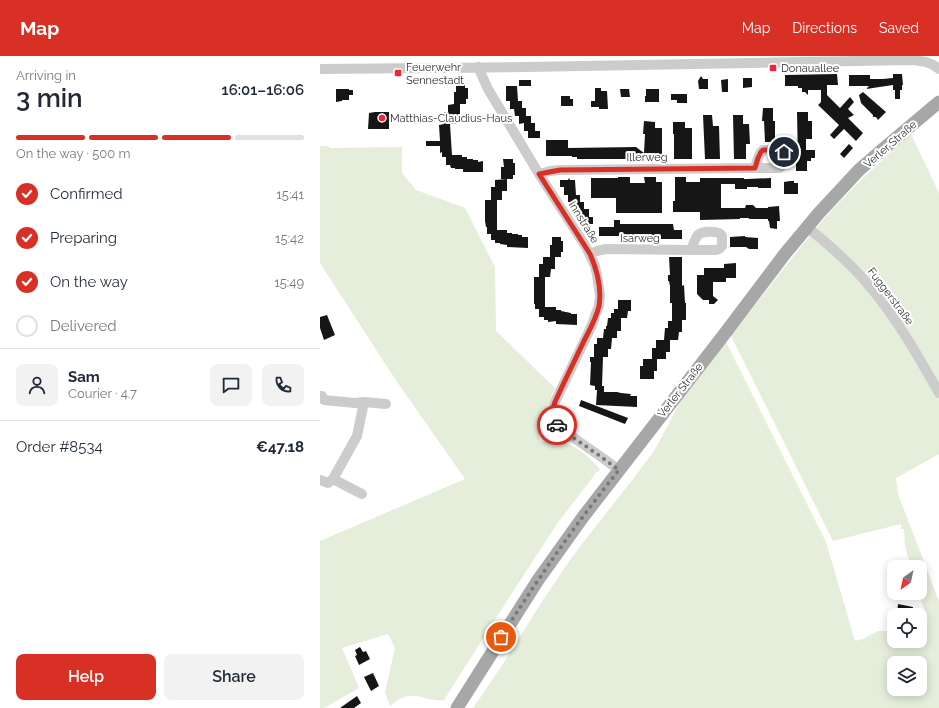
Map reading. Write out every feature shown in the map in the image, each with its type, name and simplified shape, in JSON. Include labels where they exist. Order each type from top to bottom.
[{"type":"main road","name":"Verler Straße","points":[[457,708],[518,610],[587,510],[730,327],[784,254],[859,170],[939,102]]},
{"type":"street","points":[[320,69],[478,67],[699,60],[874,58],[920,61],[929,63],[939,70]]},
{"type":"street","name":"Innstraße","points":[[478,67],[488,89],[539,174],[590,254],[598,275],[600,296],[599,306],[592,325],[555,402],[552,427],[562,430],[619,470]]},
{"type":"street","name":"Illerweg","points":[[539,174],[560,170],[755,168]]},
{"type":"street","name":"Fuggerstraße","points":[[807,227],[838,254],[866,282],[910,341],[939,393]]},
{"type":"street","name":"Isarweg","points":[[590,254],[606,249],[691,250]]},
{"type":"street","points":[[320,396],[322,396],[324,400],[355,404],[364,402],[386,404]]},
{"type":"street","points":[[320,480],[328,483],[333,479],[357,436],[364,402]]},
{"type":"street","points":[[333,479],[362,494]]},
{"type":"green space","points":[[911,134],[939,193],[939,454],[896,478],[898,494],[923,560],[909,560],[905,546],[904,529],[901,529],[901,524],[833,541],[731,336],[818,226],[858,183]]},
{"type":"green space","points":[[320,146],[328,146],[331,148],[402,147],[402,173],[416,190],[465,208],[495,267],[496,331],[555,388],[545,413],[537,427],[540,441],[561,442],[572,446],[583,453],[600,470],[596,473],[559,521],[444,700],[408,696],[400,699],[390,706],[385,692],[395,648],[388,634],[342,648],[359,688],[324,708],[320,708],[320,541],[465,479],[395,379],[320,263]]},
{"type":"green space","points":[[726,342],[826,542],[855,641],[863,639],[878,631],[887,631],[887,648],[927,648],[927,608],[924,608],[921,600],[927,600],[927,570],[939,601],[939,708],[473,708],[570,560],[654,451],[682,399]]},
{"type":"building","points":[[837,74],[838,85],[827,85],[827,95],[840,108],[850,97],[854,102],[848,109],[854,115],[848,118],[863,133],[856,141],[844,129],[834,139],[830,135],[839,125],[818,105],[821,102],[821,90],[808,90],[808,95],[805,92],[802,92],[802,88],[798,88],[798,86],[785,86],[785,75]]},
{"type":"building","points":[[893,74],[902,74],[903,85],[902,90],[900,90],[900,99],[895,99],[895,90],[893,90],[893,85],[866,89],[869,86],[849,86],[849,75],[870,75],[870,79],[883,79],[893,78]]},
{"type":"building","points":[[701,76],[703,79],[708,79],[708,89],[699,89],[698,81]]},
{"type":"building","points":[[743,78],[752,78],[752,87],[743,88]]},
{"type":"building","points":[[728,79],[728,92],[722,92],[721,80]]},
{"type":"building","points":[[519,80],[531,80],[531,86],[519,86]]},
{"type":"building","points":[[456,84],[465,84],[465,88],[468,88],[468,99],[466,99],[466,104],[460,104],[460,116],[455,116],[456,124],[450,124],[452,155],[462,155],[462,157],[467,157],[467,159],[478,160],[478,162],[483,161],[483,172],[463,172],[463,169],[451,168],[450,165],[446,165],[446,157],[442,157],[442,152],[440,153],[440,146],[426,146],[426,141],[440,141],[439,125],[444,124],[444,112],[448,112],[448,105],[454,104]]},
{"type":"building","points":[[506,86],[517,86],[518,101],[522,101],[522,108],[526,108],[526,116],[531,116],[531,123],[535,123],[535,131],[540,131],[540,138],[528,138],[528,131],[524,131],[524,123],[519,124],[519,116],[515,116],[514,109],[510,109],[510,101],[506,101]]},
{"type":"building","points":[[595,88],[601,88],[601,91],[607,91],[608,109],[591,107],[591,101],[595,101]]},
{"type":"building","points":[[336,89],[353,90],[353,95],[349,95],[349,100],[336,102]]},
{"type":"building","points":[[620,89],[629,89],[630,97],[621,97]]},
{"type":"building","points":[[646,89],[659,89],[659,102],[645,102]]},
{"type":"building","points":[[863,92],[886,112],[878,120],[876,117],[873,117],[873,115],[861,103],[859,95]]},
{"type":"building","points":[[671,94],[687,94],[687,103],[677,103],[677,100],[671,100]]},
{"type":"building","points":[[561,96],[570,96],[570,99],[573,99],[573,106],[561,106]]},
{"type":"building","points":[[763,108],[773,108],[773,121],[775,121],[775,142],[765,142],[764,121],[762,121]]},
{"type":"building","points":[[389,112],[389,129],[368,129],[369,113]]},
{"type":"building","points":[[797,112],[808,112],[808,121],[812,121],[812,139],[806,139],[806,150],[815,150],[815,158],[811,158],[811,161],[807,161],[807,171],[796,171],[796,162],[798,162]]},
{"type":"building","points":[[703,115],[712,115],[713,126],[719,126],[720,159],[705,159]]},
{"type":"building","points":[[733,115],[743,115],[743,124],[749,124],[750,144],[746,144],[746,159],[734,159]]},
{"type":"building","points":[[644,121],[655,122],[655,128],[662,128],[662,159],[577,159],[577,157],[572,156],[546,156],[546,140],[568,140],[568,148],[636,147],[644,153]]},
{"type":"building","points":[[673,122],[685,122],[685,128],[692,128],[692,159],[674,159]]},
{"type":"building","points":[[849,144],[853,148],[844,158],[840,154]]},
{"type":"building","points":[[503,159],[513,159],[513,163],[515,163],[515,175],[513,175],[513,179],[501,179],[501,167],[504,167]]},
{"type":"building","points":[[630,177],[630,183],[645,183],[644,177],[656,177],[656,182],[662,182],[662,213],[616,213],[616,198],[591,198],[591,178]]},
{"type":"building","points":[[675,177],[686,177],[686,182],[700,182],[700,178],[771,178],[771,188],[747,187],[747,189],[735,189],[735,184],[721,184],[721,208],[745,208],[746,205],[753,205],[756,208],[779,206],[780,221],[777,221],[777,229],[770,228],[768,219],[740,218],[700,220],[700,212],[673,212],[673,201],[675,201]]},
{"type":"building","points":[[569,178],[570,180],[575,180],[576,195],[580,195],[580,202],[584,202],[584,209],[589,209],[589,217],[593,217],[593,224],[581,224],[581,217],[577,217],[577,210],[573,209],[573,202],[568,202],[568,195],[564,195],[564,187],[560,187],[560,180],[568,180]]},
{"type":"building","points":[[507,179],[507,191],[502,191],[502,200],[497,200],[497,230],[507,230],[507,233],[528,237],[528,248],[507,247],[507,245],[495,243],[495,240],[491,240],[491,234],[487,234],[485,221],[485,200],[491,200],[491,187],[495,187],[495,180]]},
{"type":"building","points":[[790,181],[798,183],[798,194],[784,194],[784,182]]},
{"type":"building","points":[[614,220],[620,220],[620,224],[673,224],[674,230],[682,230],[682,239],[623,239],[623,236],[599,236],[599,227],[614,227]]},
{"type":"building","points":[[745,236],[758,238],[758,249],[730,247],[730,237]]},
{"type":"building","points":[[552,237],[561,237],[561,241],[563,241],[563,252],[561,252],[561,257],[555,257],[555,269],[551,269],[550,277],[545,277],[545,307],[556,307],[556,310],[577,314],[577,325],[556,324],[556,321],[548,322],[548,320],[544,320],[544,317],[539,317],[539,309],[535,309],[534,277],[539,277],[539,264],[543,264],[543,257],[550,257]]},
{"type":"building","points":[[669,257],[682,257],[682,286],[684,285],[686,320],[682,320],[682,332],[679,332],[678,340],[670,340],[670,352],[666,352],[666,359],[657,359],[657,371],[654,371],[654,379],[640,379],[640,366],[643,366],[643,359],[652,359],[652,348],[656,348],[656,340],[664,340],[665,328],[668,328],[668,321],[672,321],[672,303],[670,303],[670,286],[668,281],[668,275],[670,275]]},
{"type":"building","points":[[736,263],[736,278],[726,278],[726,282],[713,282],[713,296],[718,300],[714,304],[709,304],[709,300],[703,300],[697,294],[697,275],[704,275],[704,268],[724,268],[724,264]]},
{"type":"building","points":[[618,300],[631,300],[631,311],[628,311],[627,318],[621,318],[621,331],[617,331],[617,338],[612,338],[611,349],[608,349],[608,357],[603,357],[602,386],[604,386],[604,392],[617,392],[631,394],[630,396],[637,396],[637,407],[596,405],[597,390],[595,390],[595,386],[590,385],[590,357],[594,357],[594,344],[597,344],[597,338],[603,338],[604,329],[606,329],[608,318],[611,318],[611,313],[614,313],[614,309],[618,309]]},
{"type":"building","points":[[327,315],[335,335],[324,340],[320,328],[320,317]]},
{"type":"building","points":[[581,400],[628,418],[625,424],[579,406]]},
{"type":"building","points":[[898,604],[913,607],[913,608],[898,608]]},
{"type":"building","points":[[360,647],[363,652],[366,651],[370,659],[359,665],[355,656],[357,655],[355,650]]},
{"type":"building","points":[[373,673],[379,686],[371,691],[364,677]]},
{"type":"building","points":[[357,696],[361,703],[354,708],[340,708]]},
{"type":"way so far","points":[[501,637],[552,559],[596,498],[619,470],[557,425]]},
{"type":"place","name":"Donauallee","points":[[773,68]]},
{"type":"place","name":"Feuerwehr Sennestadt","points":[[398,73]]},
{"type":"place","name":"Matthias-Claudius-Haus","points":[[382,118]]},
{"type":"route","points":[[557,425],[553,410],[555,402],[592,325],[599,306],[600,296],[598,275],[590,254],[539,174],[560,170],[755,168],[758,158],[763,150],[778,150],[784,152]]}]
